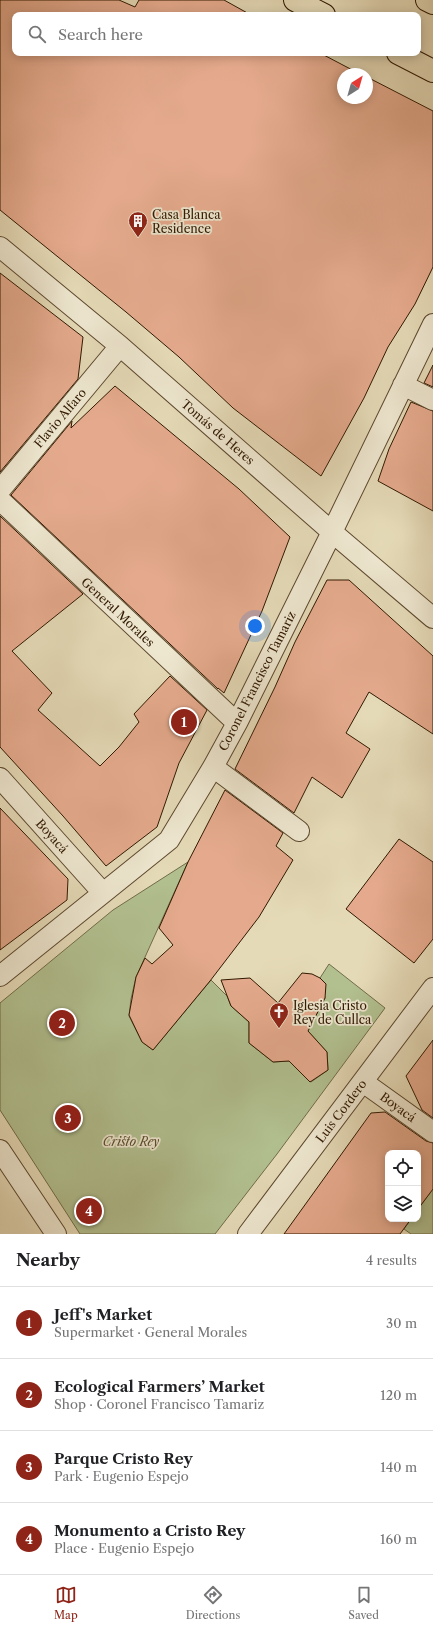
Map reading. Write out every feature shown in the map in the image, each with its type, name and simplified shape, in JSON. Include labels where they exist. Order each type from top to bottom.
[{"type":"main road","points":[[295,0],[318,12]]},
{"type":"main road","points":[[427,0],[433,3]]},
{"type":"main road","points":[[404,56],[433,71]]},
{"type":"street","name":"Tomás de Heres","points":[[0,248],[120,346],[332,532],[433,618]]},
{"type":"street","name":"Coronel Francisco Tamariz","points":[[0,976],[169,840],[213,767],[237,723],[433,324]]},
{"type":"street","name":"Flavio Alfaro","points":[[0,490],[120,346]]},
{"type":"street","points":[[403,385],[433,400]]},
{"type":"street","name":"General Morales","points":[[0,500],[237,723]]},
{"type":"street","points":[[213,767],[299,831]]},
{"type":"street","name":"Boyacá","points":[[0,778],[103,893]]},
{"type":"street","name":"Luis Cordero","points":[[248,1234],[433,988]]},
{"type":"street","name":"Boyacá","points":[[363,1082],[433,1132]]},
{"type":"street","points":[[0,1150],[56,1234]]},
{"type":"green space","name":"Cristo Rey","points":[[188,862],[136,977],[129,1016],[142,1042],[153,1050],[211,980],[227,996],[231,1006],[249,1022],[249,1043],[273,1062],[289,1061],[311,1082],[328,1070],[327,1052],[308,1031],[325,998],[320,978],[329,964],[385,1008],[277,1154],[215,1234],[80,1234],[0,1110],[0,1003],[113,910]]},
{"type":"green space","points":[[433,1189],[433,1234],[411,1234],[404,1229],[409,1222],[421,1222],[421,1205]]},
{"type":"building","points":[[0,0],[119,0],[135,7],[139,0],[224,0],[246,12],[12,12],[12,56],[326,56],[349,68],[337,68],[337,104],[373,104],[373,80],[433,111],[433,267],[415,304],[388,347],[364,398],[321,476],[233,408],[179,357],[0,210]]},
{"type":"building","points":[[0,273],[83,337],[78,379],[0,472]]},
{"type":"building","points":[[433,365],[433,387],[424,383]]},
{"type":"building","points":[[115,386],[239,489],[290,537],[262,611],[224,693],[11,495],[72,421],[71,428]]},
{"type":"building","points":[[411,402],[433,411],[433,511],[378,481],[389,449]]},
{"type":"building","points":[[0,516],[83,594],[12,651],[52,693],[38,710],[100,766],[119,747],[139,722],[134,714],[170,676],[207,710],[179,763],[157,827],[106,866],[0,747]]},
{"type":"building","points":[[327,580],[349,580],[433,656],[433,734],[369,692],[346,733],[370,749],[342,798],[312,777],[294,813],[235,769],[295,642]]},
{"type":"building","points":[[225,790],[283,833],[276,846],[293,860],[259,917],[210,981],[153,1050],[142,1042],[129,1015],[136,977],[145,958],[152,964],[173,945],[159,928],[188,862]]},
{"type":"building","points":[[0,808],[68,879],[67,900],[0,950]]},
{"type":"building","points":[[399,839],[433,862],[433,939],[414,963],[346,909]]},
{"type":"building","name":"Iglesia Cristo Rey de Cullca","points":[[302,973],[312,974],[320,978],[326,984],[325,998],[308,1031],[327,1052],[328,1070],[310,1082],[289,1061],[273,1062],[249,1043],[249,1022],[231,1006],[221,980],[250,978],[278,1003]]},
{"type":"building","points":[[433,1040],[433,1118],[422,1110],[406,1076]]},
{"type":"building","points":[[385,1112],[426,1141],[433,1143],[433,1189],[421,1205],[421,1150],[385,1150],[385,1222],[409,1222],[400,1234],[284,1234],[371,1113]]},
{"type":"place","name":"Casa Blanca Residence","points":[[138,238]]},
{"type":"place","name":"Jeff's Market","points":[[184,722]]},
{"type":"place","name":"Ecological Farmers’ Market","points":[[62,1023]]},
{"type":"place","name":"Iglesia Cristo Rey de Cullca","points":[[279,1029]]},
{"type":"place","name":"Parque Cristo Rey","points":[[68,1118]]},
{"type":"place","name":"Monumento a Cristo Rey","points":[[89,1211]]}]
